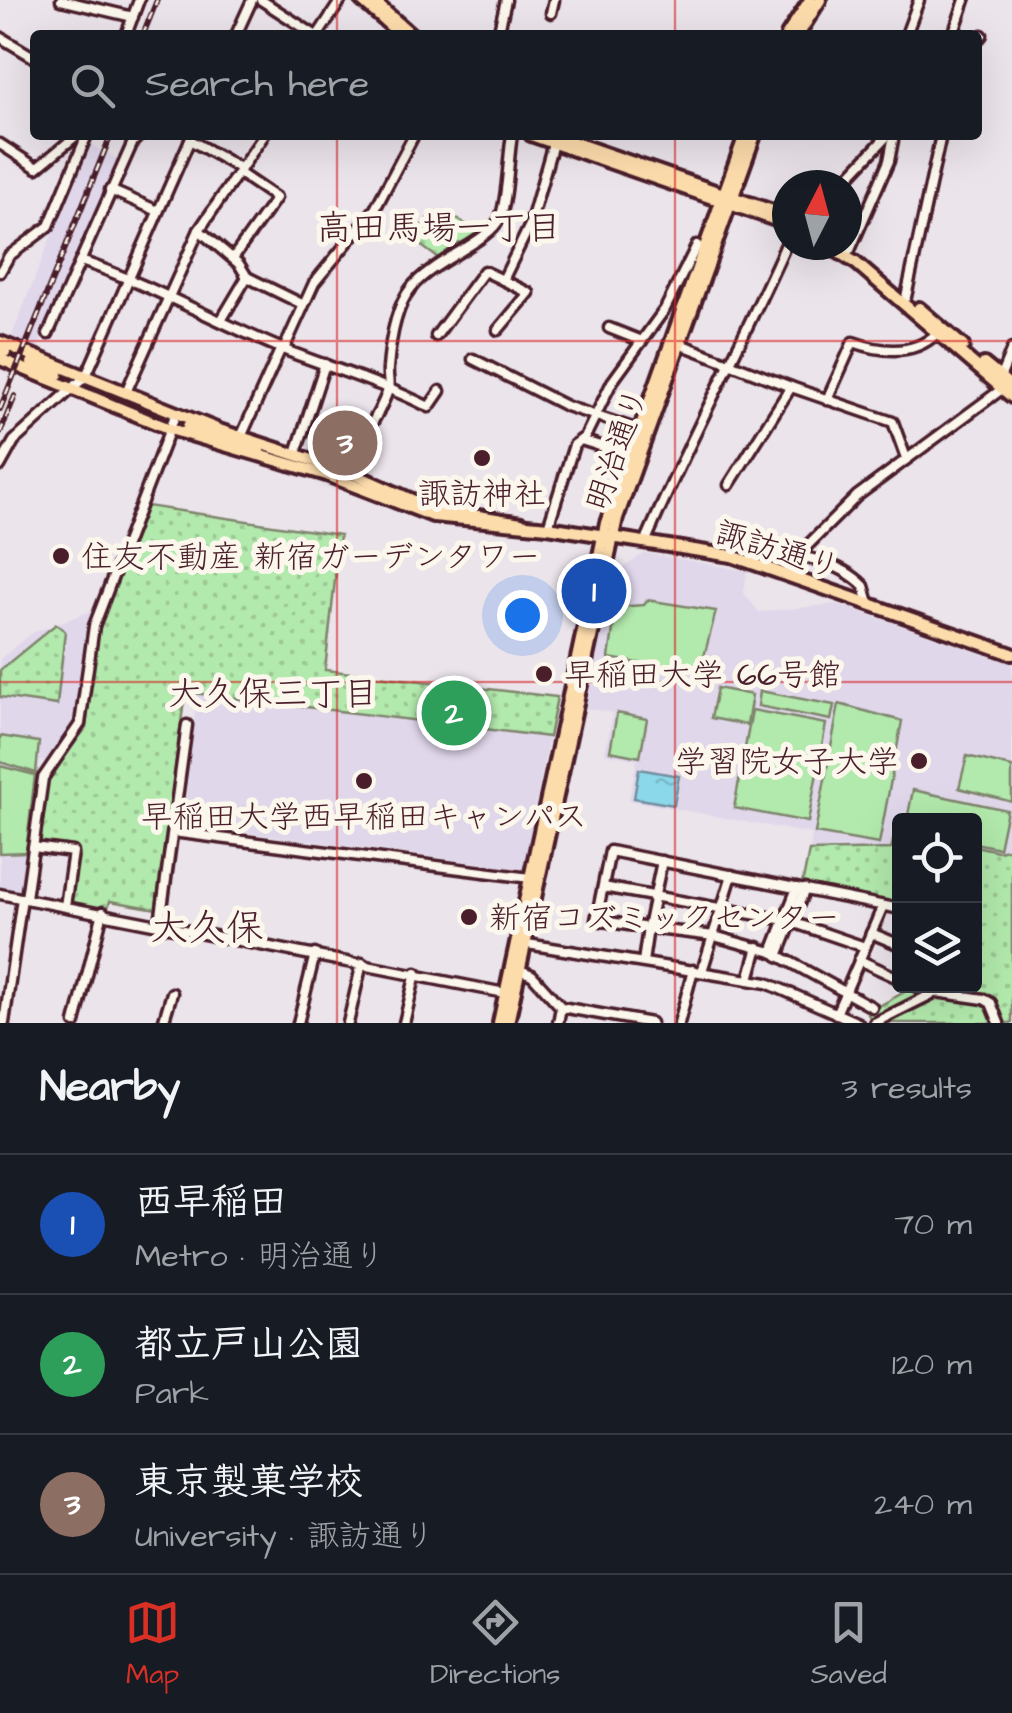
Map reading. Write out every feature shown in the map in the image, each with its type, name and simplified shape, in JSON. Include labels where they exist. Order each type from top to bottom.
[{"type":"main road","points":[[361,0],[395,30]]},
{"type":"main road","points":[[372,0],[406,30]]},
{"type":"main road","points":[[790,30],[810,0]]},
{"type":"main road","points":[[801,30],[820,0]]},
{"type":"main road","points":[[555,140],[772,212]]},
{"type":"main road","name":"明治通り","points":[[508,1023],[510,994],[608,536],[680,344],[743,140]]},
{"type":"main road","name":"明治通り","points":[[499,1023],[520,970],[530,878],[628,461],[726,198],[753,140]]},
{"type":"main road","points":[[726,198],[772,218]]},
{"type":"main road","points":[[851,260],[1007,388]]},
{"type":"main road","points":[[861,260],[1007,388]]},
{"type":"main road","name":"諏訪通り","points":[[1,351],[86,376],[241,437],[296,452],[309,464]]},
{"type":"main road","name":"諏訪通り","points":[[1,351],[73,389],[170,428],[349,475],[430,508],[749,561],[1012,654]]},
{"type":"main road","points":[[32,364],[58,374]]},
{"type":"main road","points":[[188,426],[309,464]]},
{"type":"street","points":[[61,0],[132,17]]},
{"type":"street","points":[[116,14],[118,0]]},
{"type":"street","points":[[128,30],[139,0]]},
{"type":"street","points":[[238,30],[252,0]]},
{"type":"street","points":[[261,0],[309,30]]},
{"type":"street","points":[[320,30],[340,0]]},
{"type":"street","points":[[499,30],[506,0]]},
{"type":"street","points":[[551,14],[554,0]]},
{"type":"street","points":[[908,30],[919,0]]},
{"type":"street","points":[[954,30],[965,0]]},
{"type":"street","points":[[0,36],[30,55]]},
{"type":"street","points":[[0,144],[38,168],[71,140]]},
{"type":"street","points":[[0,272],[4,253],[49,226],[84,140]]},
{"type":"street","points":[[48,334],[135,140]]},
{"type":"street","points":[[0,466],[14,441],[86,376],[190,140]]},
{"type":"street","points":[[195,140],[276,198],[233,258]]},
{"type":"street","points":[[126,392],[199,230],[261,140]]},
{"type":"street","points":[[241,437],[302,304],[342,246],[374,209],[411,140]]},
{"type":"street","points":[[349,475],[356,450],[390,387],[388,367],[401,305],[419,279],[454,252],[490,233],[500,218],[511,140]]},
{"type":"street","points":[[503,280],[530,226],[552,140]]},
{"type":"street","points":[[856,170],[886,140]]},
{"type":"street","points":[[862,216],[889,161],[891,140]]},
{"type":"street","points":[[906,297],[940,140]]},
{"type":"street","points":[[110,190],[158,211]]},
{"type":"street","points":[[199,230],[233,258],[247,277],[302,304]]},
{"type":"street","points":[[548,527],[574,445],[581,440],[612,382],[665,309],[696,245]]},
{"type":"street","points":[[81,260],[130,277],[283,349],[390,387],[429,407],[440,391]]},
{"type":"street","points":[[645,543],[687,441],[778,260]]},
{"type":"street","points":[[436,336],[484,271],[529,293],[498,330]]},
{"type":"street","points":[[222,319],[247,277]]},
{"type":"street","points":[[609,328],[642,341]]},
{"type":"street","points":[[827,400],[853,342],[884,353],[928,341],[937,333]]},
{"type":"street","points":[[680,344],[893,422],[906,458]]},
{"type":"street","points":[[798,554],[857,496],[1007,388],[1012,349]]},
{"type":"street","points":[[473,360],[594,418],[639,430]]},
{"type":"street","points":[[296,452],[325,364]]},
{"type":"street","points":[[729,485],[791,387]]},
{"type":"street","points":[[4,1023],[43,778],[80,724],[94,626],[176,413]]},
{"type":"street","points":[[581,440],[619,452],[628,461]]},
{"type":"street","points":[[749,561],[763,551],[798,554],[858,580],[866,588],[869,603]]},
{"type":"street","points":[[160,923],[186,725]]},
{"type":"street","points":[[173,832],[530,878]]},
{"type":"street","points":[[33,847],[73,852],[66,906]]},
{"type":"street","points":[[872,1006],[758,947],[714,936],[596,920],[610,851],[892,908]]},
{"type":"street","points":[[643,962],[662,861]]},
{"type":"street","points":[[679,1023],[714,936],[732,875]]},
{"type":"street","points":[[604,886],[724,906],[788,921],[865,947]]},
{"type":"street","points":[[775,954],[801,888]]},
{"type":"street","points":[[0,894],[510,994]]},
{"type":"street","points":[[836,1014],[884,906]]},
{"type":"street","points":[[75,1023],[103,912]]},
{"type":"street","points":[[871,933],[892,942]]},
{"type":"street","points":[[521,943],[750,979],[783,987],[858,1023]]},
{"type":"street","points":[[750,979],[758,947]]},
{"type":"street","points":[[298,1023],[314,954]]},
{"type":"street","points":[[859,960],[892,974]]},
{"type":"street","points":[[348,1023],[362,963]]},
{"type":"street","points":[[520,970],[532,975],[561,1007],[651,1023]]},
{"type":"street","points":[[404,1023],[416,974]]},
{"type":"street","points":[[874,1023],[932,993],[984,998],[991,1003],[1000,1023]]},
{"type":"street","points":[[164,1023],[172,994]]},
{"type":"street","points":[[558,1023],[561,1007]]},
{"type":"shaded area","points":[[88,143],[119,160],[37,349],[11,338]]},
{"type":"shaded area","points":[[645,553],[747,571],[744,593],[759,612],[838,604],[1012,664],[1012,847],[998,850],[982,847],[982,813],[892,813],[890,848],[810,850],[812,834],[629,800],[637,760],[605,753],[613,713],[586,708],[613,575]]},
{"type":"shaded area","points":[[94,610],[74,725],[49,762],[40,761],[22,896],[0,892],[0,659],[32,633]]},
{"type":"shaded area","name":"早稲田大学西早稲田キャンパス","points":[[197,693],[549,737],[523,869],[183,824]]},
{"type":"green space","points":[[445,212],[483,234],[455,245],[438,258],[405,234],[413,220],[422,226],[428,218],[439,222]]},
{"type":"green space","points":[[147,506],[340,535],[325,670],[557,697],[549,737],[185,692],[157,909],[110,901],[107,911],[68,904],[71,853],[40,846],[48,778],[86,728],[97,634]]},
{"type":"green space","points":[[647,600],[716,611],[701,668],[688,672],[609,658],[616,607],[644,605]]},
{"type":"green space","points":[[56,624],[65,631],[57,705],[0,697],[0,670]]},
{"type":"green space","points":[[717,688],[752,695],[747,725],[711,718]]},
{"type":"green space","points":[[760,691],[834,705],[831,720],[758,706]]},
{"type":"green space","points":[[839,704],[902,721],[879,844],[815,833]]},
{"type":"green space","points":[[752,710],[826,724],[808,822],[734,808]]},
{"type":"green space","points":[[617,713],[647,719],[640,757],[610,751]]},
{"type":"green space","points":[[0,736],[39,742],[36,773],[0,762]]},
{"type":"green space","points":[[967,756],[1012,767],[1012,802],[959,788]]},
{"type":"green space","points":[[0,766],[35,775],[26,852],[0,853]]},
{"type":"green space","points":[[913,790],[1007,810],[999,848],[982,844],[982,813],[908,813]]},
{"type":"green space","points":[[892,845],[892,904],[802,885],[809,851],[891,849]]},
{"type":"green space","points":[[982,848],[998,851],[1012,848],[1012,1023],[874,1023],[867,1013],[903,993],[982,993]]},
{"type":"water","points":[[639,769],[679,776],[674,805],[634,798]]},
{"type":"tunnel","points":[[5,352],[32,363]]},
{"type":"tunnel","points":[[58,374],[188,426]]},
{"type":"railway","points":[[145,30],[157,0]]},
{"type":"railway","points":[[0,409],[109,140]]},
{"type":"railway","points":[[0,433],[15,396]]},
{"type":"place","name":"東京製菓学校","points":[[345,443]]},
{"type":"place","name":"諏訪神社","points":[[482,458]]},
{"type":"place","name":"住友不動産 新宿ガーデンタワー","points":[[61,556]]},
{"type":"place","name":"西早稲田","points":[[594,591]]},
{"type":"place","name":"早稲田大学 66号館","points":[[544,674]]},
{"type":"place","name":"都立戸山公園","points":[[454,713]]},
{"type":"place","name":"学習院女子大学","points":[[919,761]]},
{"type":"place","name":"早稲田大学西早稲田キャンパス","points":[[364,781]]},
{"type":"place","name":"新宿コズミックセンター","points":[[469,917]]},
{"type":"district","name":"高田馬場一丁目","points":[[439,227]]},
{"type":"district","name":"大久保三丁目","points":[[273,693]]},
{"type":"district","name":"大久保","points":[[207,927]]}]
